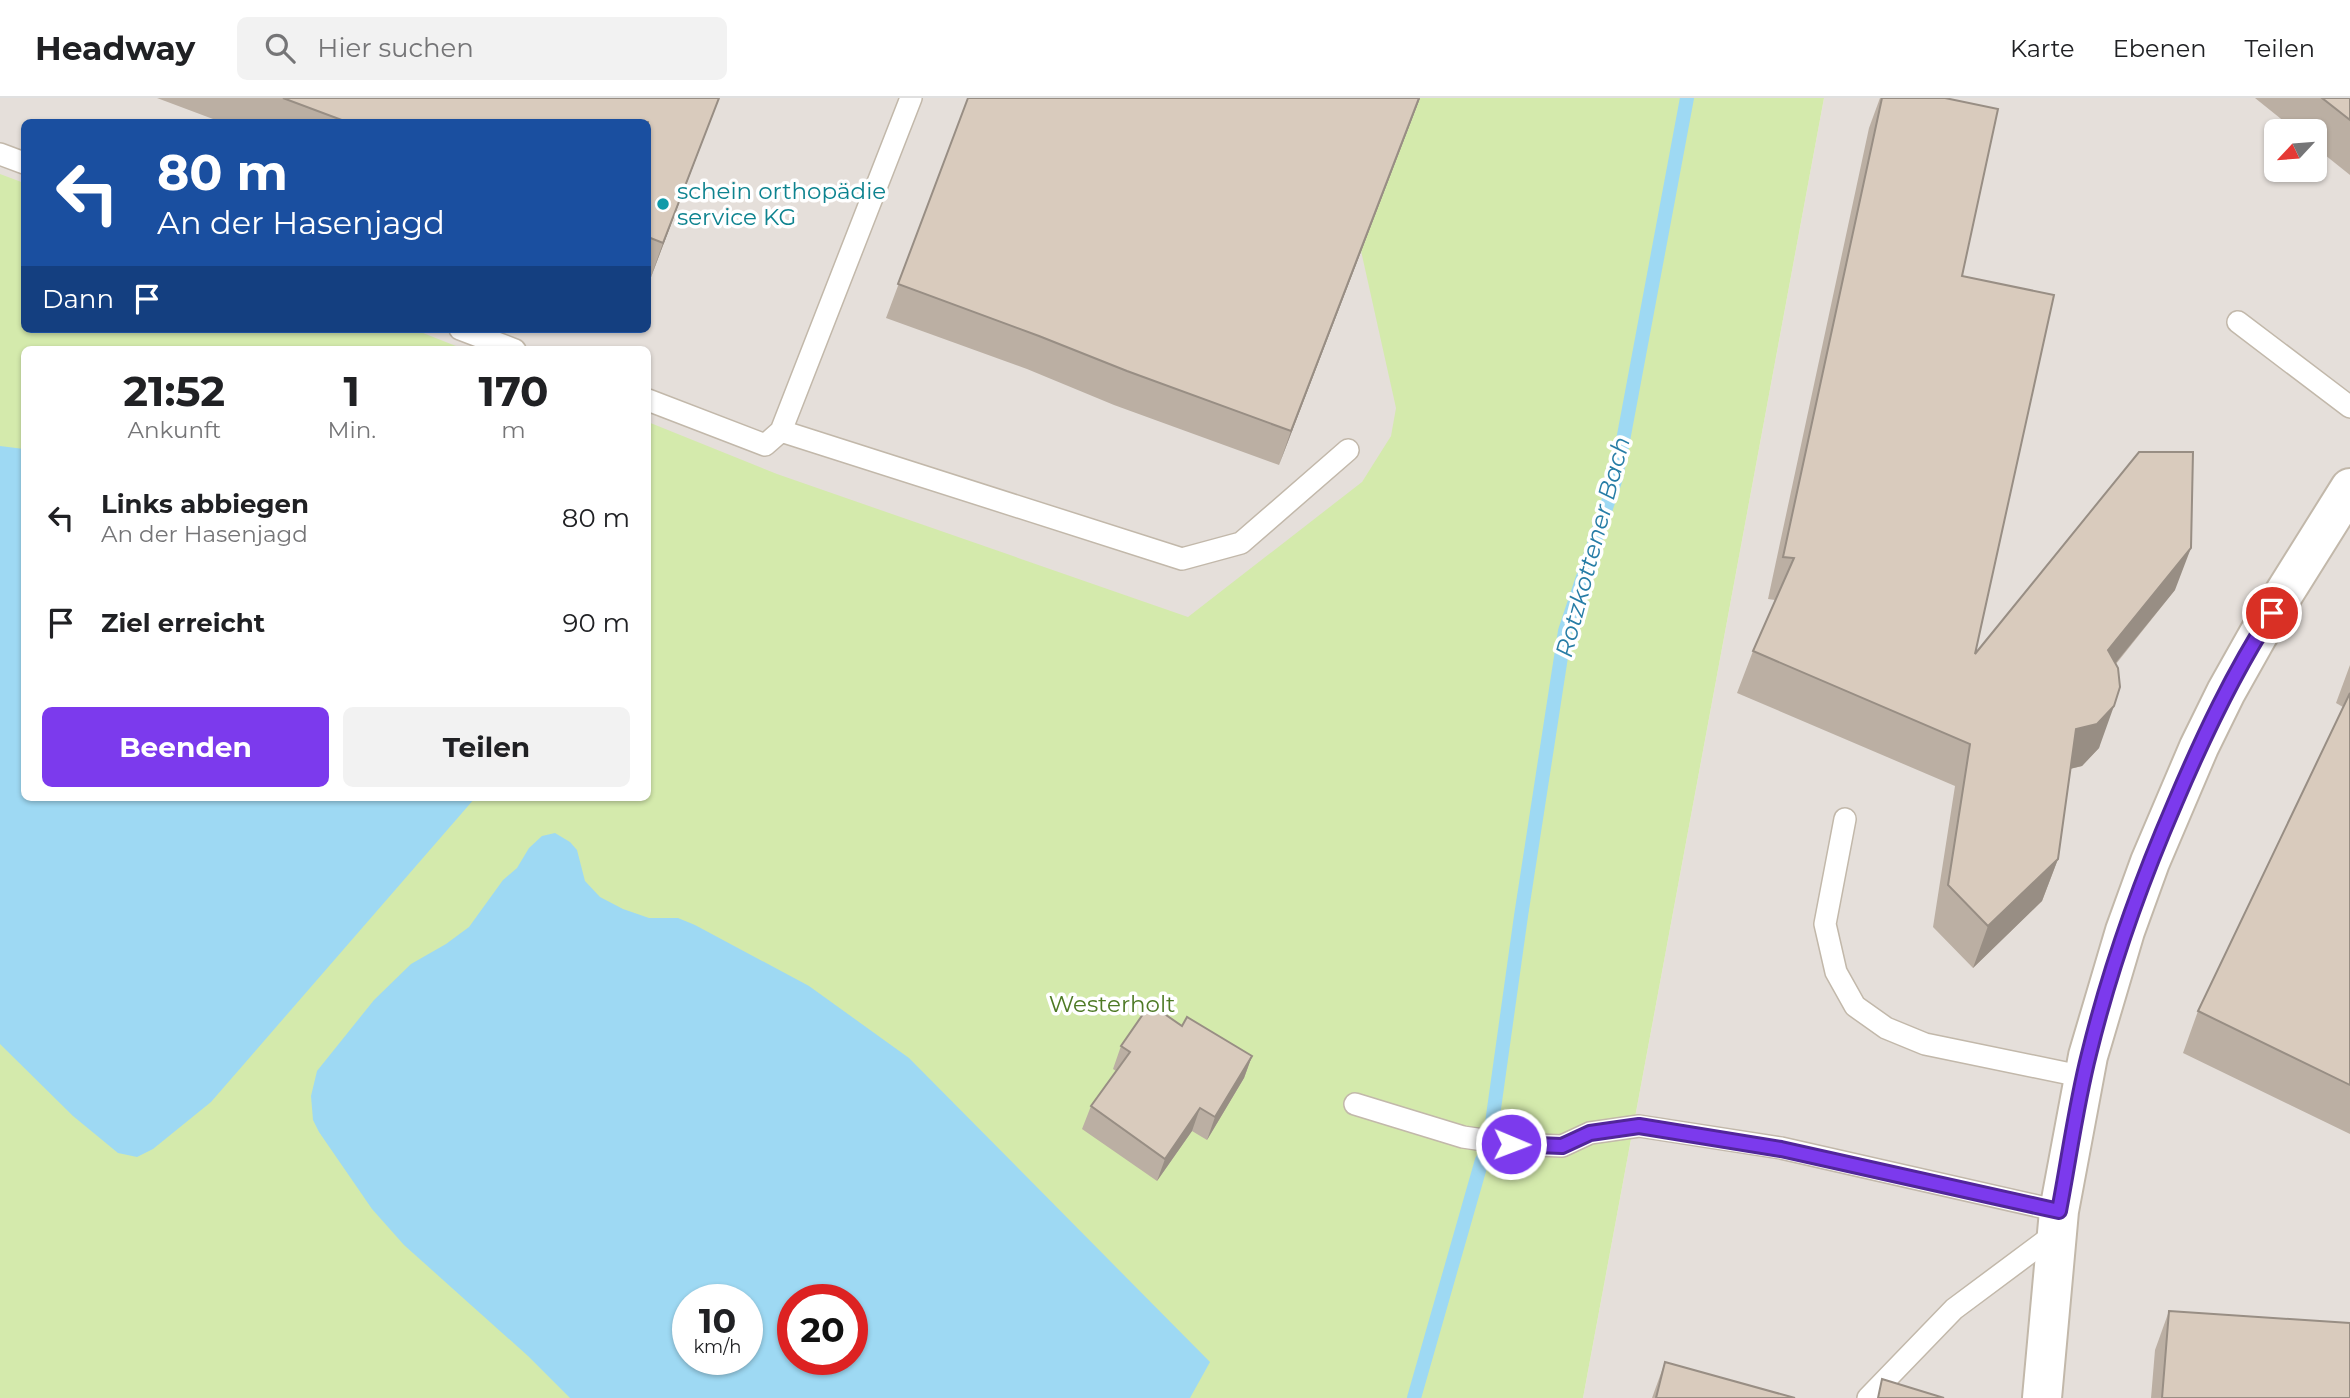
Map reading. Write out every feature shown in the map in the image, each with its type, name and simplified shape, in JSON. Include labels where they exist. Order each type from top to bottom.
[{"type":"street","points":[[2042,1398],[2058,1222],[2088,1056],[2125,932],[2150,862],[2199,747],[2258,635],[2350,488]]},
{"type":"lane","points":[[651,401],[765,445],[781,431],[911,98]]},
{"type":"lane","points":[[0,154],[21,162]]},
{"type":"lane","points":[[2238,322],[2350,407]]},
{"type":"lane","points":[[470,333],[505,346]]},
{"type":"lane","points":[[781,431],[1182,559],[1241,543],[1348,450]]},
{"type":"lane","points":[[1845,819],[1825,924],[1836,972],[1855,1006],[1886,1028],[1924,1044],[2085,1077]]},
{"type":"lane","points":[[1355,1104],[1462,1137],[1511,1144],[1562,1146],[1590,1133],[1639,1126],[1781,1149],[2058,1222]]},
{"type":"lane","points":[[1868,1398],[1954,1309],[2058,1222]]},
{"type":"shaded area","points":[[0,98],[1460,98],[1412,395],[1385,448],[1337,520],[1182,701],[651,478],[651,346],[329,346],[298,333],[651,333],[651,119],[21,119],[21,220],[0,211]]},
{"type":"shaded area","points":[[1824,98],[2350,98],[2350,1398],[1583,1398]]},
{"type":"green space","name":"Westerholt","points":[[1327,98],[1824,98],[1583,1398],[0,1398],[0,174],[21,182],[21,333],[423,333],[456,346],[21,346],[21,801],[651,801],[651,423],[777,474],[1188,617],[1362,482],[1391,436],[1396,408]]},
{"type":"water","points":[[0,446],[21,449],[21,801],[472,801],[211,1102],[153,1149],[137,1157],[118,1153],[73,1116],[0,1044]]},
{"type":"water","points":[[555,833],[577,850],[585,881],[600,897],[649,918],[678,918],[695,925],[809,986],[909,1058],[1210,1362],[1190,1398],[570,1398],[528,1356],[404,1245],[372,1209],[319,1132],[313,1120],[311,1096],[317,1071],[374,1000],[411,964],[469,927],[503,880],[517,868],[529,848],[542,836]]},
{"type":"building","name":"schein orthopädie service KG","points":[[283,98],[719,98],[663,243],[651,238],[651,119],[339,119]]},
{"type":"building","points":[[968,98],[1419,98],[1291,431],[898,284]]},
{"type":"building","points":[[1882,98],[1945,98],[1998,109],[1962,276],[2054,295],[1975,654],[2139,452],[2193,452],[2191,548],[2108,650],[2118,668],[2120,687],[2114,706],[2097,724],[2076,729],[2058,859],[1988,926],[1948,885],[1970,744],[1753,651],[1794,558],[1783,557]]},
{"type":"building","points":[[2322,98],[2350,98],[2350,120]]},
{"type":"building","points":[[2350,693],[2350,1085],[2198,1011]]},
{"type":"building","points":[[1150,1004],[1182,1026],[1187,1017],[1252,1056],[1215,1117],[1200,1108],[1165,1159],[1091,1106],[1130,1052],[1121,1046]]},
{"type":"building","points":[[2169,1311],[2350,1323],[2350,1398],[2162,1398]]},
{"type":"building","points":[[1665,1362],[1795,1398],[1656,1398]]},
{"type":"building","points":[[1882,1379],[1944,1398],[1878,1398]]},
{"type":"waterway","name":"Rotzkottener Bach","points":[[1492,1123],[1565,631],[1616,478],[1687,98]]},
{"type":"waterway","name":"Rotzkottener Bach","points":[[1414,1398],[1482,1160]]},
{"type":"place","name":"schein orthopädie service KG","points":[[663,204]]},
{"type":"route","points":[[1511,1144],[1562,1146],[1590,1133],[1639,1126],[1781,1149],[2059,1211],[2088,1056],[2125,932],[2150,862],[2199,747],[2236,673],[2272,613]]}]
